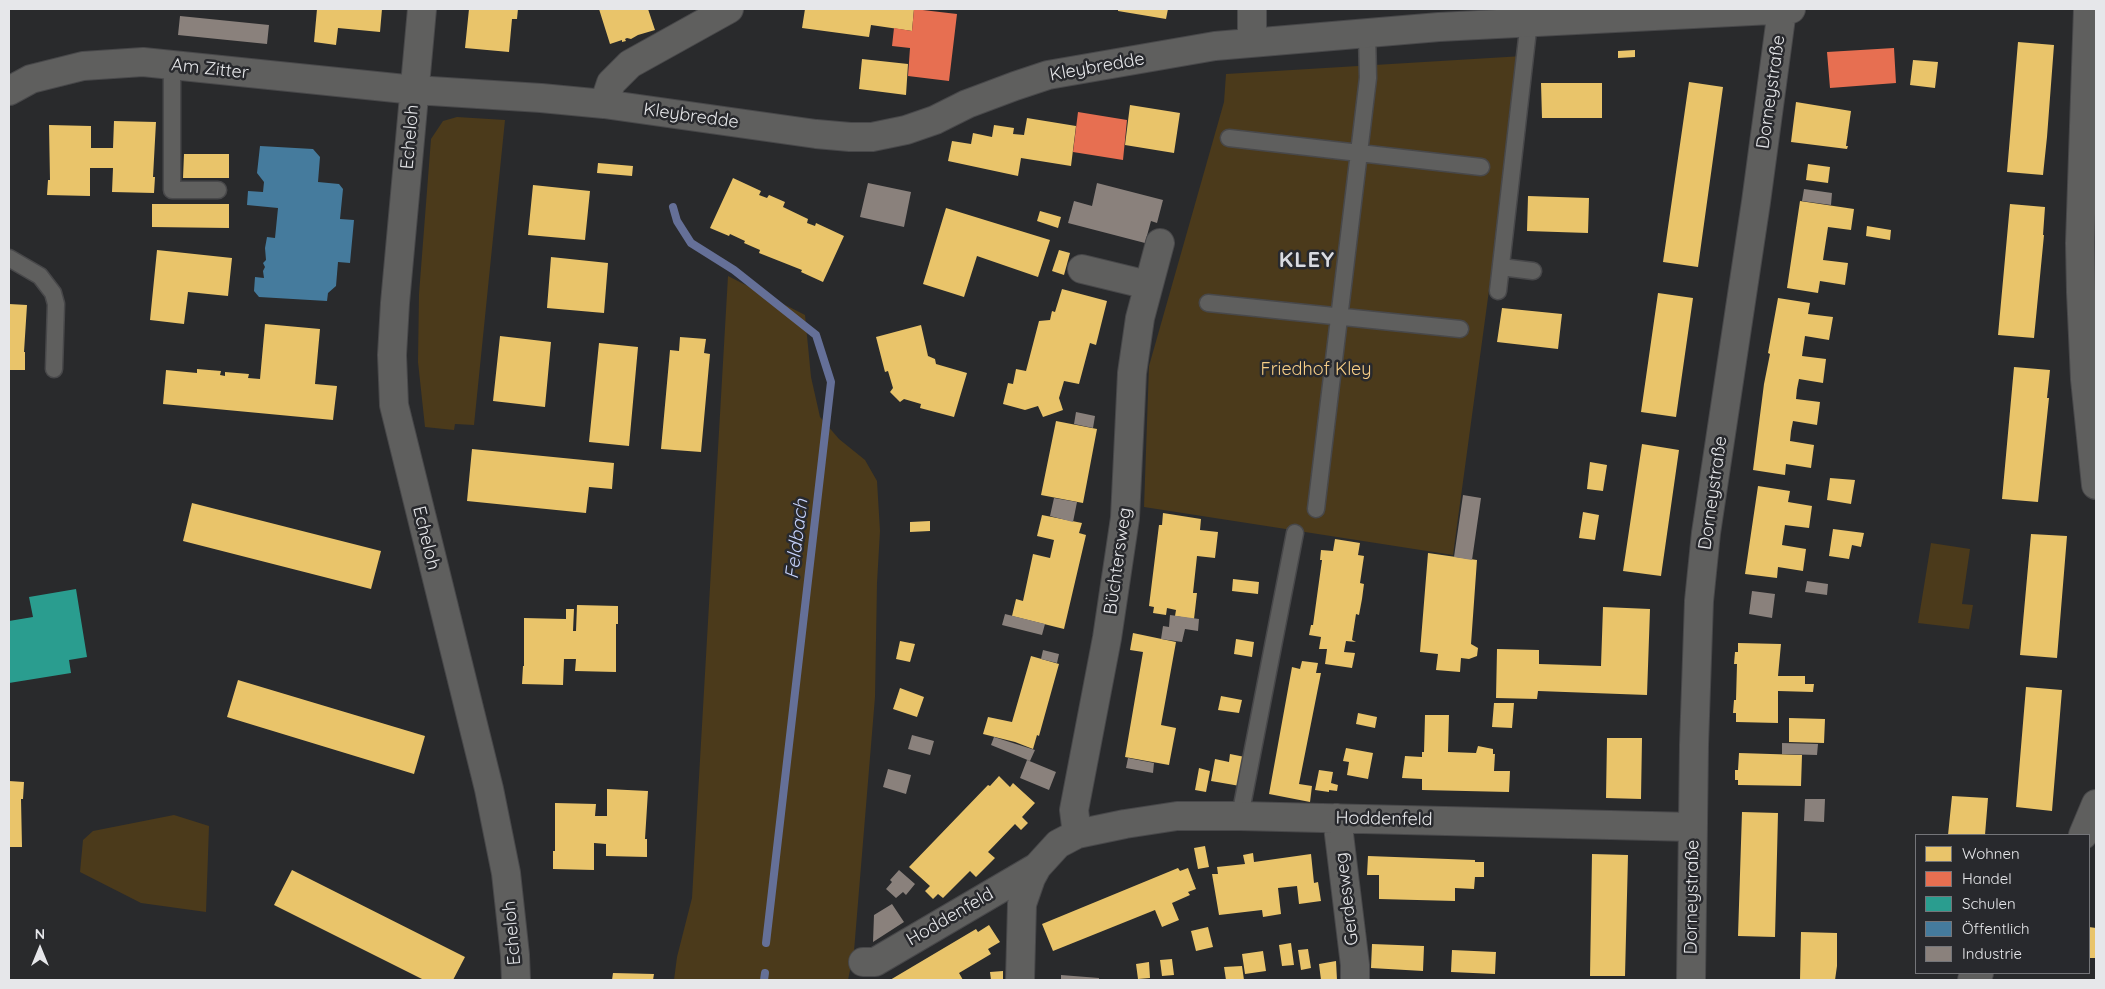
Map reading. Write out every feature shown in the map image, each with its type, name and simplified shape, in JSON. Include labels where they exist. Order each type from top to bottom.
[{"type":"street","name":"Echeloh","points":[[422,9],[395,303],[392,355],[394,405],[488,789],[506,873],[516,980]]},
{"type":"street","points":[[604,104],[611,83],[630,64],[729,9]]},
{"type":"street","points":[[1252,9],[1252,42]]},
{"type":"street","name":"Kleybredde","points":[[415,90],[604,104],[816,134],[850,138],[872,137],[906,130],[935,120],[967,104],[1048,75],[1215,46],[1529,21],[1787,9]]},
{"type":"street","name":"Dorneystraße","points":[[1691,980],[1692,827],[1698,622],[1706,533],[1787,9]]},
{"type":"street","points":[[2088,9],[2080,243],[2085,379],[2096,485]]},
{"type":"street","name":"Am Zitter","points":[[9,91],[31,79],[83,66],[143,62],[415,90]]},
{"type":"street","name":"Büchtersweg","points":[[1077,834],[1074,824],[1074,810],[1105,647],[1125,518],[1132,372],[1140,318],[1160,244]]},
{"type":"street","points":[[1082,269],[1148,285]]},
{"type":"street","points":[[2084,834],[2096,804]]},
{"type":"street","name":"Hoddenfeld","points":[[863,962],[875,962],[1037,867],[1058,844],[1077,834],[1125,824],[1176,816],[1240,816],[1692,827]]},
{"type":"street","name":"Gerdesweg","points":[[1337,818],[1354,965],[1354,980]]},
{"type":"street","points":[[1020,980],[1022,904],[1037,867]]},
{"type":"lane","points":[[1498,291],[1529,21]]},
{"type":"lane","points":[[1316,510],[1360,154],[1368,78],[1367,33]]},
{"type":"lane","points":[[172,65],[172,190],[218,190]]},
{"type":"lane","points":[[1229,138],[1481,167]]},
{"type":"lane","points":[[9,258],[40,276],[53,293],[56,304],[54,369]]},
{"type":"lane","points":[[1501,267],[1533,271]]},
{"type":"lane","points":[[1208,303],[1340,315],[1460,329]]},
{"type":"lane","points":[[1240,816],[1296,533]]},
{"type":"green space","name":"Friedhof Kley","points":[[1523,56],[1504,180],[1453,555],[1144,507],[1149,366],[1224,102],[1226,74]]},
{"type":"green space","points":[[457,117],[505,120],[474,425],[455,424],[454,430],[425,427],[418,362],[419,294],[431,139],[443,121]]},
{"type":"green space","points":[[728,276],[805,315],[811,377],[820,417],[839,439],[865,460],[877,481],[880,531],[875,697],[854,951],[848,980],[674,980],[677,957],[692,898]]},
{"type":"green space","points":[[1931,543],[1970,549],[1962,604],[1973,605],[1969,629],[1918,623]]},
{"type":"green space","points":[[174,815],[209,826],[206,912],[141,903],[80,872],[83,840],[93,831]]},
{"type":"building: Wohnen","points":[[317,9],[382,9],[380,32],[338,28],[336,45],[314,42]]},
{"type":"building: Wohnen","points":[[469,9],[518,9],[517,19],[512,19],[509,52],[465,48]]},
{"type":"building: Wohnen","points":[[599,9],[648,9],[655,30],[631,39],[627,38],[625,39],[626,41],[622,42],[622,40],[610,44]]},
{"type":"building: Wohnen","points":[[805,9],[914,9],[912,31],[871,25],[869,37],[802,28]]},
{"type":"building: Wohnen","points":[[1118,9],[1168,9],[1166,19],[1118,11]]},
{"type":"building: Wohnen","points":[[2018,42],[2054,45],[2043,175],[2007,172]]},
{"type":"building: Wohnen","points":[[1635,50],[1635,57],[1618,58],[1618,51]]},
{"type":"building: Wohnen","points":[[862,59],[908,64],[906,95],[859,89]]},
{"type":"building: Wohnen","points":[[1913,60],[1938,62],[1935,88],[1910,85]]},
{"type":"building: Wohnen","points":[[1689,82],[1723,87],[1698,267],[1663,262]]},
{"type":"building: Wohnen","points":[[1541,83],[1602,83],[1602,118],[1542,118]]},
{"type":"building: Wohnen","points":[[1796,102],[1851,111],[1847,149],[1791,142]]},
{"type":"building: Wohnen","points":[[1130,105],[1180,113],[1174,153],[1125,145]]},
{"type":"building: Wohnen","points":[[1027,118],[1076,126],[1071,166],[1021,158],[1018,176],[948,161],[952,141],[971,144],[973,133],[992,137],[994,125],[1014,128],[1013,134],[1024,135]]},
{"type":"building: Wohnen","points":[[114,121],[156,122],[154,193],[112,192],[113,168],[90,168],[90,196],[47,195],[48,180],[50,180],[49,125],[91,126],[91,148],[113,148]]},
{"type":"building: Wohnen","points":[[184,154],[229,154],[229,178],[183,178]]},
{"type":"building: Wohnen","points":[[598,163],[633,166],[632,176],[597,173]]},
{"type":"building: Wohnen","points":[[1808,164],[1830,167],[1828,183],[1806,180]]},
{"type":"building: Wohnen","points":[[733,178],[761,191],[759,195],[767,198],[769,195],[785,202],[783,207],[808,219],[807,223],[815,226],[816,223],[844,236],[823,282],[801,272],[802,270],[759,253],[760,250],[744,243],[745,241],[710,228]]},
{"type":"building: Wohnen","points":[[533,185],[590,191],[585,240],[528,235]]},
{"type":"building: Wohnen","points":[[1528,196],[1589,198],[1588,233],[1527,231]]},
{"type":"building: Wohnen","points":[[1800,201],[1854,209],[1851,230],[1828,227],[1823,260],[1848,263],[1845,285],[1820,281],[1818,293],[1787,288]]},
{"type":"building: Wohnen","points":[[152,204],[229,204],[229,228],[152,227]]},
{"type":"building: Wohnen","points":[[2010,204],[2045,207],[2034,338],[1998,335]]},
{"type":"building: Wohnen","points":[[946,208],[1050,240],[1038,277],[977,256],[964,297],[923,284]]},
{"type":"building: Wohnen","points":[[1040,211],[1061,217],[1058,228],[1037,221]]},
{"type":"building: Wohnen","points":[[1867,226],[1891,230],[1890,240],[1866,236]]},
{"type":"building: Wohnen","points":[[157,250],[232,258],[228,296],[188,292],[184,324],[150,320]]},
{"type":"building: Wohnen","points":[[1059,250],[1070,253],[1064,275],[1052,271]]},
{"type":"building: Wohnen","points":[[551,257],[608,263],[604,313],[547,308]]},
{"type":"building: Wohnen","points":[[1062,289],[1107,301],[1096,345],[1090,343],[1079,384],[1064,381],[1059,398],[1063,410],[1043,417],[1038,406],[1025,410],[1003,404],[1008,383],[1013,384],[1016,369],[1026,371],[1039,321],[1050,320],[1052,311],[1055,312]]},
{"type":"building: Wohnen","points":[[1658,293],[1693,298],[1676,417],[1641,412]]},
{"type":"building: Wohnen","points":[[1778,298],[1810,303],[1808,314],[1833,317],[1829,340],[1805,336],[1802,356],[1826,359],[1823,383],[1799,379],[1797,389],[1796,399],[1820,402],[1817,425],[1793,421],[1791,431],[1790,441],[1814,445],[1811,468],[1786,464],[1785,475],[1753,470],[1764,384],[1770,354],[1768,353]]},
{"type":"building: Wohnen","points":[[9,304],[27,305],[24,352],[25,370],[9,370]]},
{"type":"building: Wohnen","points":[[1502,308],[1562,314],[1558,349],[1497,342]]},
{"type":"building: Wohnen","points":[[265,324],[320,329],[315,384],[337,386],[333,420],[163,404],[166,370],[197,373],[197,369],[221,371],[220,375],[225,376],[225,372],[249,374],[248,378],[260,379]]},
{"type":"building: Wohnen","points":[[921,325],[928,356],[935,359],[936,364],[967,373],[954,417],[920,408],[921,404],[904,399],[900,402],[890,392],[893,388],[888,371],[885,372],[876,337]]},
{"type":"building: Wohnen","points":[[500,336],[551,342],[545,407],[493,401]]},
{"type":"building: Wohnen","points":[[680,337],[706,339],[704,353],[710,354],[701,452],[661,449],[670,350],[679,351]]},
{"type":"building: Wohnen","points":[[599,343],[638,347],[629,446],[589,442]]},
{"type":"building: Wohnen","points":[[2014,367],[2050,370],[2047,398],[2049,398],[2038,502],[2002,499]]},
{"type":"building: Wohnen","points":[[1056,421],[1097,429],[1083,503],[1041,495]]},
{"type":"building: Wohnen","points":[[1642,444],[1679,450],[1661,576],[1623,571]]},
{"type":"building: Wohnen","points":[[472,449],[614,463],[612,489],[589,487],[586,513],[467,501]]},
{"type":"building: Wohnen","points":[[1590,462],[1607,465],[1603,491],[1587,489]]},
{"type":"building: Wohnen","points":[[1830,478],[1855,480],[1851,504],[1827,500]]},
{"type":"building: Wohnen","points":[[1758,486],[1790,491],[1788,502],[1812,506],[1809,528],[1785,525],[1782,545],[1806,549],[1803,571],[1778,567],[1777,578],[1745,574]]},
{"type":"building: Wohnen","points":[[192,503],[381,551],[371,589],[183,541]]},
{"type":"building: Wohnen","points":[[1583,512],[1599,515],[1595,540],[1579,538]]},
{"type":"building: Wohnen","points":[[1163,513],[1201,519],[1200,530],[1218,532],[1215,558],[1197,556],[1193,593],[1197,593],[1194,619],[1175,616],[1176,610],[1167,608],[1166,615],[1153,613],[1154,607],[1149,606],[1159,525],[1162,525]]},
{"type":"building: Wohnen","points":[[1042,515],[1082,523],[1079,533],[1086,535],[1064,629],[1012,616],[1016,599],[1023,601],[1033,554],[1050,558],[1054,540],[1037,536]]},
{"type":"building: Wohnen","points":[[930,521],[930,531],[910,532],[910,522]]},
{"type":"building: Wohnen","points":[[1833,529],[1864,533],[1861,547],[1852,545],[1849,559],[1829,556]]},
{"type":"building: Wohnen","points":[[2031,534],[2067,536],[2057,658],[2020,655]]},
{"type":"building: Wohnen","points":[[1335,539],[1360,543],[1358,555],[1364,556],[1360,583],[1364,584],[1362,599],[1359,615],[1356,614],[1352,640],[1356,642],[1346,641],[1344,652],[1355,653],[1352,668],[1325,664],[1327,649],[1319,649],[1321,637],[1309,635],[1311,625],[1313,625],[1322,560],[1320,560],[1321,550],[1333,551]]},
{"type":"building: Wohnen","points":[[1428,553],[1477,560],[1471,644],[1478,648],[1477,656],[1469,659],[1461,658],[1460,672],[1436,670],[1438,654],[1420,652]]},
{"type":"building: Wohnen","points":[[1233,579],[1259,582],[1258,594],[1232,591]]},
{"type":"building: Wohnen","points":[[577,605],[618,606],[616,672],[575,671],[576,659],[564,659],[563,685],[522,684],[524,618],[566,619],[566,609],[574,609],[573,631],[576,631]]},
{"type":"building: Wohnen","points":[[1603,607],[1650,609],[1647,695],[1538,691],[1537,699],[1496,698],[1497,649],[1539,650],[1539,664],[1601,666]]},
{"type":"building: Wohnen","points":[[1133,633],[1176,642],[1161,725],[1176,728],[1169,765],[1125,757],[1143,652],[1130,650]]},
{"type":"building: Wohnen","points":[[1236,639],[1254,642],[1252,657],[1234,654]]},
{"type":"building: Wohnen","points":[[900,641],[915,644],[910,662],[896,659]]},
{"type":"building: Wohnen","points":[[1738,643],[1781,644],[1778,676],[1805,676],[1805,684],[1814,684],[1813,692],[1778,691],[1778,723],[1736,722],[1736,713],[1733,713],[1734,700],[1736,700],[1737,664],[1734,664],[1735,652],[1738,652]]},
{"type":"building: Wohnen","points":[[1031,656],[1059,664],[1039,736],[1037,735],[1033,749],[1015,742],[983,734],[988,717],[1012,722]]},
{"type":"building: Wohnen","points":[[1302,661],[1318,663],[1316,673],[1321,673],[1299,784],[1312,786],[1310,802],[1269,794],[1292,667],[1300,669]]},
{"type":"building: Wohnen","points":[[238,680],[425,736],[414,774],[227,717]]},
{"type":"building: Wohnen","points":[[2026,687],[2062,690],[2052,811],[2016,807]]},
{"type":"building: Wohnen","points":[[900,688],[924,697],[917,717],[893,709]]},
{"type":"building: Wohnen","points":[[1221,696],[1242,700],[1239,713],[1218,710]]},
{"type":"building: Wohnen","points":[[1494,703],[1514,703],[1512,728],[1492,727]]},
{"type":"building: Wohnen","points":[[1358,713],[1377,717],[1375,728],[1356,724]]},
{"type":"building: Wohnen","points":[[1425,715],[1449,715],[1448,752],[1476,753],[1478,746],[1493,749],[1493,754],[1495,754],[1494,771],[1510,771],[1509,792],[1422,790],[1422,779],[1402,778],[1405,756],[1422,757],[1422,752],[1424,752]]},
{"type":"building: Wohnen","points":[[1789,718],[1825,719],[1824,743],[1789,742]]},
{"type":"building: Wohnen","points":[[1607,738],[1642,738],[1641,799],[1606,798]]},
{"type":"building: Wohnen","points":[[1346,748],[1373,753],[1368,779],[1347,775],[1349,762],[1343,761]]},
{"type":"building: Wohnen","points":[[1739,753],[1802,755],[1801,786],[1738,785],[1738,780],[1735,780],[1735,770],[1738,770]]},
{"type":"building: Wohnen","points":[[1230,754],[1245,757],[1240,786],[1211,781],[1215,759],[1229,762]]},
{"type":"building: Wohnen","points":[[1199,768],[1210,771],[1206,792],[1195,790]]},
{"type":"building: Wohnen","points":[[1319,770],[1333,772],[1331,783],[1338,785],[1337,791],[1315,790]]},
{"type":"building: Wohnen","points":[[999,776],[1010,787],[1013,783],[1035,803],[1022,817],[1028,823],[1021,830],[1015,824],[988,852],[995,858],[976,877],[970,871],[943,898],[938,894],[933,899],[925,891],[930,886],[909,867]]},
{"type":"building: Wohnen","points":[[9,781],[24,782],[23,799],[21,799],[22,847],[9,847]]},
{"type":"building: Wohnen","points":[[607,789],[648,791],[645,839],[647,839],[647,857],[606,856],[606,844],[594,843],[594,870],[553,869],[555,803],[596,804],[595,816],[607,816]]},
{"type":"building: Wohnen","points":[[1952,796],[1988,798],[1985,834],[1948,834]]},
{"type":"building: Wohnen","points":[[1742,812],[1778,813],[1775,937],[1738,936]]},
{"type":"building: Wohnen","points":[[1205,846],[1209,867],[1198,869],[1194,848]]},
{"type":"building: Wohnen","points":[[1253,853],[1254,862],[1311,854],[1314,883],[1318,882],[1321,901],[1299,904],[1297,886],[1278,888],[1281,914],[1263,917],[1262,910],[1219,915],[1212,874],[1218,874],[1217,867],[1245,864],[1243,855]]},
{"type":"building: Wohnen","points":[[1592,854],[1628,855],[1625,976],[1590,976]]},
{"type":"building: Wohnen","points":[[1368,856],[1475,860],[1475,862],[1484,862],[1484,877],[1475,877],[1474,889],[1455,888],[1455,901],[1379,899],[1379,875],[1367,875]]},
{"type":"building: Wohnen","points":[[1178,868],[1180,871],[1188,868],[1196,889],[1188,892],[1190,895],[1172,903],[1179,920],[1162,927],[1155,910],[1053,951],[1042,924]]},
{"type":"building: Wohnen","points":[[292,870],[465,957],[453,980],[424,980],[274,905]]},
{"type":"building: Wohnen","points":[[989,925],[1000,942],[988,949],[991,954],[959,973],[963,980],[890,980],[976,929],[978,932]]},
{"type":"building: Wohnen","points":[[1208,927],[1213,947],[1196,951],[1191,931]]},
{"type":"building: Wohnen","points":[[2090,927],[2096,928],[2096,958],[2090,958]]},
{"type":"building: Wohnen","points":[[1801,932],[1837,933],[1835,980],[1800,980]]},
{"type":"building: Wohnen","points":[[1291,943],[1294,965],[1282,966],[1279,945]]},
{"type":"building: Wohnen","points":[[1372,944],[1424,946],[1423,971],[1371,968]]},
{"type":"building: Wohnen","points":[[1308,949],[1311,968],[1301,970],[1298,950]]},
{"type":"building: Wohnen","points":[[1452,950],[1496,952],[1495,974],[1451,972]]},
{"type":"building: Wohnen","points":[[1263,951],[1266,971],[1245,974],[1242,954]]},
{"type":"building: Wohnen","points":[[1172,959],[1174,975],[1162,976],[1160,960]]},
{"type":"building: Wohnen","points":[[1336,961],[1337,980],[1321,980],[1319,964]]},
{"type":"building: Wohnen","points":[[1149,962],[1150,978],[1138,979],[1136,964]]},
{"type":"building: Wohnen","points":[[1242,966],[1244,980],[1226,980],[1224,967]]},
{"type":"building: Wohnen","points":[[1003,971],[1003,980],[991,980],[990,972]]},
{"type":"building: Wohnen","points":[[613,973],[654,974],[653,980],[612,980]]},
{"type":"building: Handel","points":[[914,9],[957,14],[949,81],[908,76],[910,48],[892,46],[894,28],[912,31]]},
{"type":"building: Handel","points":[[1894,48],[1896,83],[1830,88],[1827,52]]},
{"type":"building: Handel","points":[[1078,112],[1127,120],[1123,160],[1073,152]]},
{"type":"building: Schulen","points":[[76,589],[87,657],[69,660],[71,673],[9,683],[9,621],[33,617],[29,597]]},
{"type":"building: Öffentlich","points":[[260,146],[313,149],[320,157],[318,182],[339,184],[343,189],[340,219],[354,220],[350,263],[338,262],[336,286],[328,293],[327,301],[259,297],[254,291],[255,277],[264,278],[263,271],[265,267],[263,263],[266,260],[265,248],[267,237],[275,238],[278,208],[247,205],[248,191],[263,192],[264,182],[257,173]]},
{"type":"building: Industrie","points":[[180,16],[269,25],[267,44],[178,35]]},
{"type":"building: Industrie","points":[[868,183],[911,192],[904,227],[860,217]]},
{"type":"building: Industrie","points":[[1097,183],[1163,200],[1157,223],[1151,221],[1145,243],[1068,223],[1074,201],[1092,206]]},
{"type":"building: Industrie","points":[[1804,189],[1832,193],[1831,205],[1802,201]]},
{"type":"building: Industrie","points":[[1076,412],[1095,416],[1093,428],[1074,424]]},
{"type":"building: Industrie","points":[[1463,495],[1481,498],[1472,560],[1454,557]]},
{"type":"building: Industrie","points":[[1054,498],[1077,502],[1073,522],[1050,516]]},
{"type":"building: Industrie","points":[[1807,581],[1828,584],[1827,595],[1805,592]]},
{"type":"building: Industrie","points":[[1752,591],[1775,594],[1772,618],[1749,614]]},
{"type":"building: Industrie","points":[[1005,614],[1045,624],[1042,635],[1002,625]]},
{"type":"building: Industrie","points":[[1170,615],[1199,619],[1198,631],[1185,629],[1182,642],[1161,639],[1163,626],[1169,627]]},
{"type":"building: Industrie","points":[[1043,650],[1059,654],[1057,663],[1041,659]]},
{"type":"building: Industrie","points":[[912,735],[934,741],[930,755],[908,749]]},
{"type":"building: Industrie","points":[[994,737],[1035,750],[1030,761],[991,745]]},
{"type":"building: Industrie","points":[[1782,743],[1818,744],[1817,755],[1782,754]]},
{"type":"building: Industrie","points":[[1128,758],[1154,763],[1153,773],[1126,768]]},
{"type":"building: Industrie","points":[[1027,760],[1056,772],[1049,790],[1020,778]]},
{"type":"building: Industrie","points":[[888,769],[911,775],[906,794],[883,787]]},
{"type":"building: Industrie","points":[[1805,799],[1825,799],[1824,822],[1804,821]]},
{"type":"building: Industrie","points":[[899,870],[915,884],[906,895],[903,892],[896,898],[886,889],[892,882],[890,880]]},
{"type":"building: Industrie","points":[[892,904],[904,922],[873,942],[874,915]]},
{"type":"building: Industrie","points":[[1061,975],[1099,978],[1099,980],[1061,980]]},
{"type":"waterway","name":"Feldbach","points":[[673,207],[677,221],[691,243],[734,270],[816,335],[831,382],[766,943]]},
{"type":"waterway","name":"Feldbach","points":[[764,980],[765,973]]},
{"type":"district","name":"KLEY","points":[[1307,260]]}]
